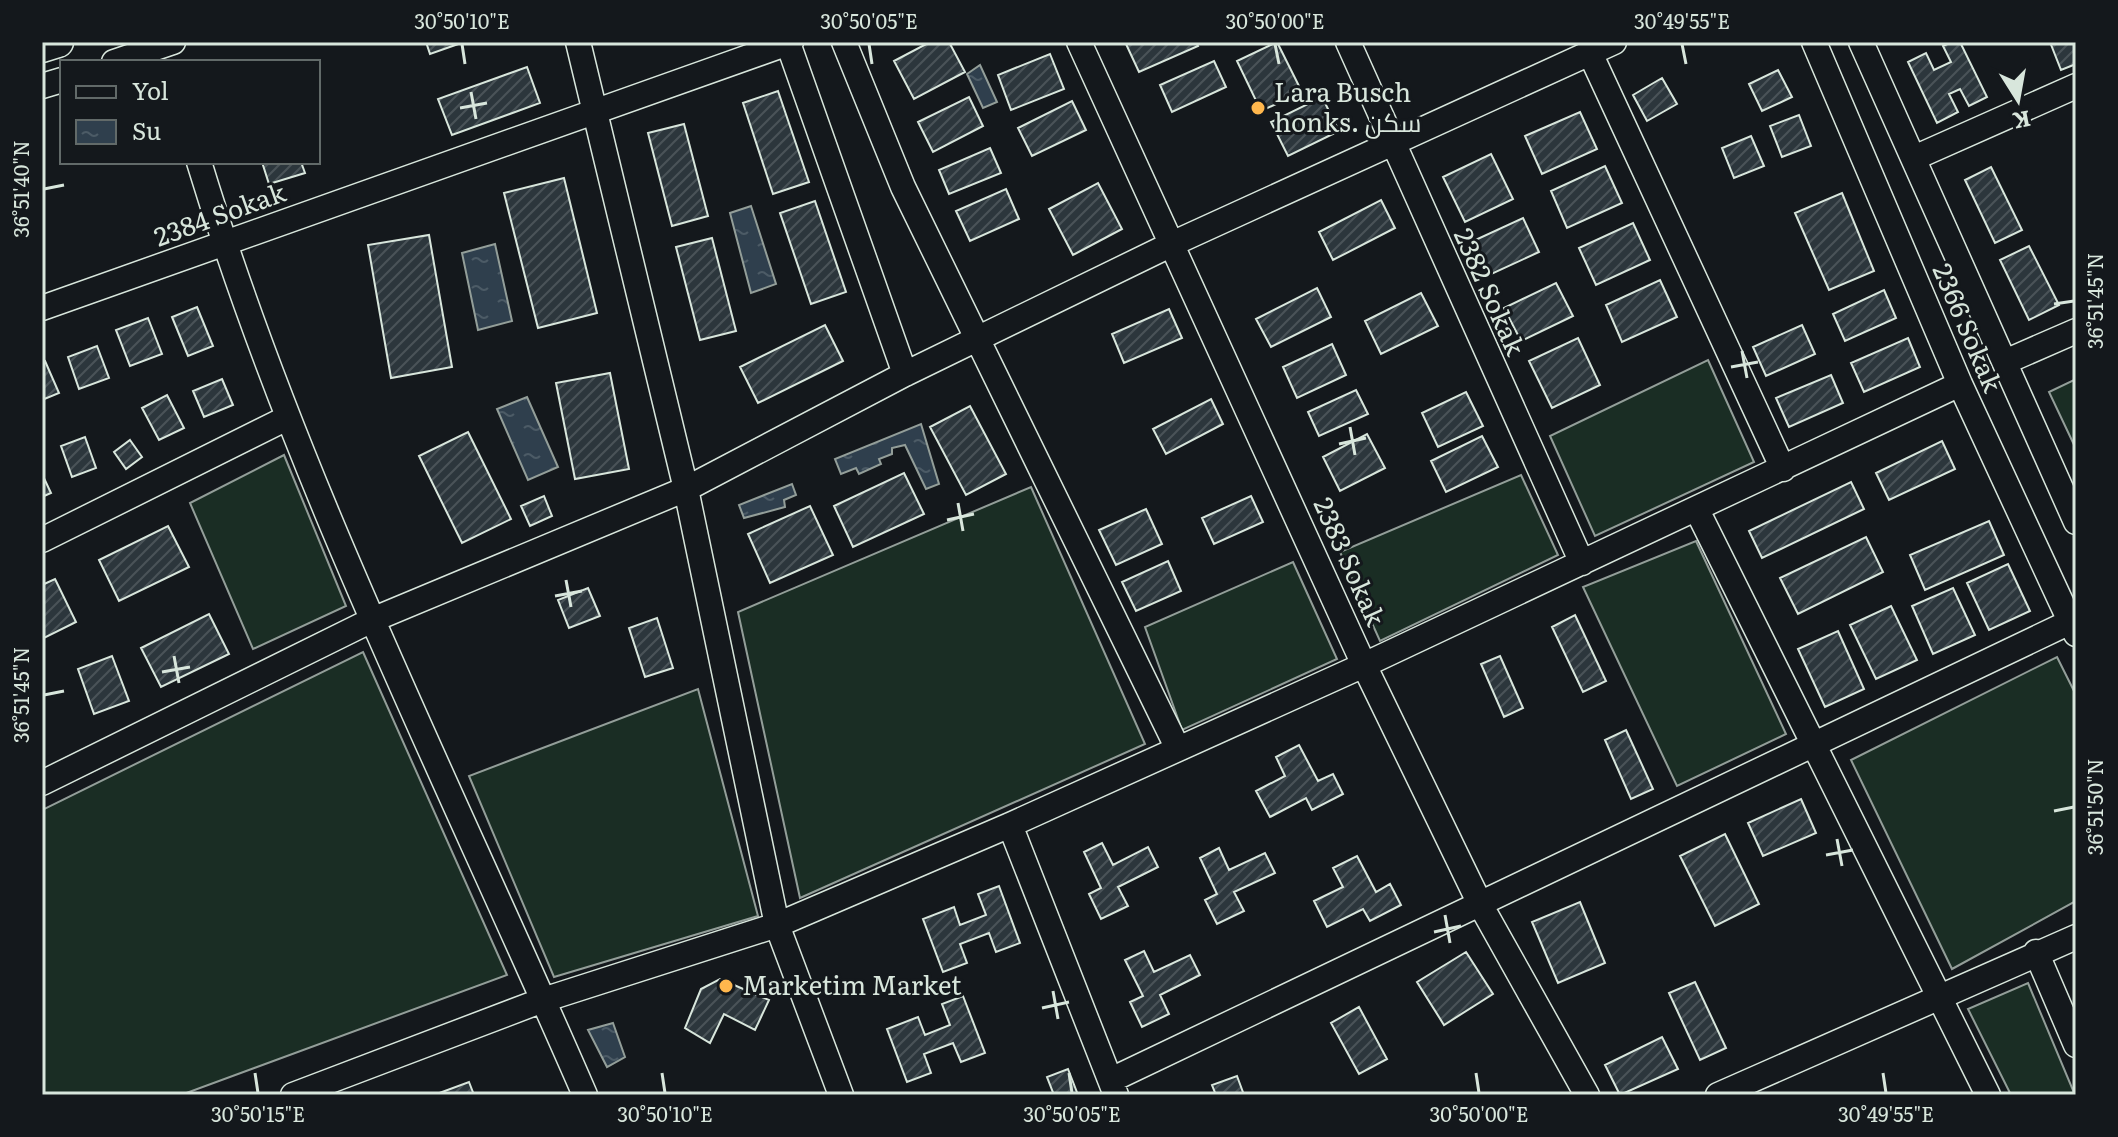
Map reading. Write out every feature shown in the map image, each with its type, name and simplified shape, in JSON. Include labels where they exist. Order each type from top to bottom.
[{"type":"main road","points":[[42,47],[58,42]]},
{"type":"street","points":[[578,42],[597,110],[686,489],[777,925],[841,1095]]},
{"type":"street","points":[[790,42],[905,374]]},
{"type":"street","name":"2384 Sokak","points":[[42,308],[790,42]]},
{"type":"street","points":[[844,42],[903,187],[1178,749]]},
{"type":"street","name":"2383 Sokak","points":[[1079,42],[1174,243],[1364,665],[1480,904],[1587,1095]]},
{"type":"street","name":"2382 Sokak","points":[[1348,42],[1582,563]]},
{"type":"street","points":[[42,783],[372,620],[686,489],[905,374],[1174,243],[1614,42]]},
{"type":"street","name":"2366 Sokak","points":[[1814,42],[1960,384],[2073,628]]},
{"type":"street","name":"2366 Sokak","points":[[1861,42],[2076,522]]},
{"type":"street","points":[[123,60],[168,50]]},
{"type":"street","points":[[1590,53],[1783,469]]},
{"type":"street","points":[[1914,158],[2076,86]]},
{"type":"street","points":[[200,164],[224,243],[287,418],[372,620],[585,1095]]},
{"type":"street","points":[[2005,362],[2076,331]]},
{"type":"street","points":[[293,1095],[543,1000],[777,925],[1010,825],[1364,665],[1960,384]]},
{"type":"street","points":[[42,540],[287,418]]},
{"type":"street","points":[[1697,510],[1988,1095]]},
{"type":"street","points":[[1010,825],[1114,1087],[1480,904],[1814,745],[2073,628]]},
{"type":"street","points":[[1718,1095],[2036,952],[2076,937]]},
{"type":"street","points":[[2036,952],[2076,1045]]},
{"type":"green space","points":[[1708,360],[1754,462],[1595,536],[1550,436]]},
{"type":"green space","points":[[2076,379],[2076,449],[2049,392]]},
{"type":"green space","points":[[284,455],[346,606],[253,649],[190,503]]},
{"type":"green space","points":[[1521,475],[1558,555],[1380,641],[1340,552]]},
{"type":"green space","points":[[1031,487],[1145,744],[800,898],[738,612]]},
{"type":"green space","points":[[1696,541],[1786,734],[1677,786],[1583,587]]},
{"type":"green space","points":[[1293,562],[1337,659],[1182,730],[1145,627]]},
{"type":"green space","points":[[363,652],[507,975],[181,1095],[42,1095],[42,810]]},
{"type":"green space","points":[[2057,657],[2076,695],[2076,901],[1952,969],[1851,760]]},
{"type":"green space","points":[[698,689],[758,916],[554,977],[469,776]]},
{"type":"green space","points":[[2028,983],[2075,1095],[2011,1095],[1968,1009]]},
{"type":"water","points":[[980,65],[997,102],[983,108],[967,74]]},
{"type":"water","points":[[751,206],[776,284],[751,293],[730,213]]},
{"type":"water","points":[[495,244],[512,321],[478,330],[462,253]]},
{"type":"water","points":[[527,397],[558,467],[528,480],[497,409]]},
{"type":"water","points":[[921,424],[939,484],[926,489],[905,445],[892,448],[892,454],[879,459],[881,464],[859,474],[856,468],[841,474],[835,459]]},
{"type":"water","points":[[792,484],[796,495],[784,500],[785,507],[744,518],[739,505]]},
{"type":"water","points":[[613,1023],[625,1057],[607,1067],[588,1030]]},
{"type":"building","points":[[426,42],[464,42],[430,54]]},
{"type":"building","points":[[930,42],[949,42],[965,72],[914,99],[894,61]]},
{"type":"building","points":[[1196,42],[1198,46],[1139,72],[1126,44]]},
{"type":"building","points":[[1277,42],[1302,92],[1261,111],[1237,61]]},
{"type":"building","points":[[1960,42],[1987,97],[1969,106],[1960,89],[1949,94],[1958,112],[1937,123],[1908,62],[1926,53],[1934,70],[1951,62],[1943,46]]},
{"type":"building","points":[[2050,42],[2076,42],[2076,64],[2061,70]]},
{"type":"building","points":[[1050,54],[1064,89],[1011,110],[998,75]]},
{"type":"building","points":[[1214,61],[1226,87],[1172,112],[1160,85]]},
{"type":"building","points":[[527,67],[540,103],[452,135],[438,99]]},
{"type":"building","points":[[1778,70],[1792,97],[1762,111],[1749,84]]},
{"type":"building","points":[[1662,78],[1677,104],[1647,121],[1633,95]]},
{"type":"building","points":[[778,91],[809,182],[773,194],[743,103]]},
{"type":"building","points":[[969,97],[983,126],[933,152],[918,122]]},
{"type":"building","points":[[1322,97],[1339,131],[1288,156],[1271,122]]},
{"type":"building","points":[[1072,101],[1086,130],[1032,156],[1018,128]]},
{"type":"building","points":[[1580,112],[1597,149],[1542,174],[1525,136]]},
{"type":"building","points":[[1799,115],[1811,146],[1782,157],[1770,126]]},
{"type":"building","points":[[684,124],[708,216],[672,226],[648,133]]},
{"type":"building","points":[[1751,136],[1764,166],[1734,178],[1722,148]]},
{"type":"building","points":[[990,148],[1001,173],[949,194],[939,170]]},
{"type":"building","points":[[1491,154],[1513,199],[1465,222],[1443,177]]},
{"type":"building","points":[[263,164],[302,164],[305,173],[269,184]]},
{"type":"building","points":[[1605,166],[1622,203],[1567,228],[1551,191]]},
{"type":"building","points":[[1991,167],[2022,230],[1995,243],[1965,180]]},
{"type":"building","points":[[564,178],[597,313],[538,328],[504,193]]},
{"type":"building","points":[[1098,183],[1122,229],[1073,255],[1049,209]]},
{"type":"building","points":[[1006,189],[1019,219],[970,241],[956,211]]},
{"type":"building","points":[[1842,193],[1874,271],[1829,290],[1795,213]]},
{"type":"building","points":[[1381,200],[1395,228],[1333,260],[1319,232]]},
{"type":"building","points":[[815,201],[846,292],[811,304],[780,213]]},
{"type":"building","points":[[1523,218],[1539,252],[1487,276],[1471,242]]},
{"type":"building","points":[[1633,223],[1650,260],[1596,285],[1579,248]]},
{"type":"building","points":[[429,235],[452,367],[391,378],[368,245]]},
{"type":"building","points":[[712,238],[736,331],[700,340],[676,247]]},
{"type":"building","points":[[2029,246],[2059,305],[2029,320],[2000,260]]},
{"type":"building","points":[[1660,280],[1677,317],[1622,342],[1606,305]]},
{"type":"building","points":[[1556,283],[1573,316],[1521,341],[1504,308]]},
{"type":"building","points":[[1317,288],[1331,317],[1271,347],[1256,319]]},
{"type":"building","points":[[1884,290],[1896,318],[1845,341],[1833,314]]},
{"type":"building","points":[[1421,293],[1438,326],[1381,354],[1365,321]]},
{"type":"building","points":[[197,307],[213,346],[188,356],[172,317]]},
{"type":"building","points":[[1169,309],[1182,338],[1124,363],[1112,334]]},
{"type":"building","points":[[148,318],[162,354],[130,366],[116,330]]},
{"type":"building","points":[[825,325],[843,361],[758,403],[740,367]]},
{"type":"building","points":[[1802,325],[1815,354],[1766,376],[1753,347]]},
{"type":"building","points":[[1578,338],[1600,385],[1552,408],[1529,361]]},
{"type":"building","points":[[1908,338],[1920,367],[1864,392],[1851,363]]},
{"type":"building","points":[[1332,344],[1346,375],[1297,398],[1283,367]]},
{"type":"building","points":[[97,346],[109,378],[79,389],[68,357]]},
{"type":"building","points":[[45,361],[59,393],[42,400],[42,362]]},
{"type":"building","points":[[610,373],[629,469],[575,479],[556,383]]},
{"type":"building","points":[[1831,375],[1843,403],[1789,427],[1776,398]]},
{"type":"building","points":[[222,379],[233,405],[204,417],[193,391]]},
{"type":"building","points":[[1356,390],[1368,414],[1319,436],[1308,412]]},
{"type":"building","points":[[1466,392],[1483,426],[1438,447],[1422,413]]},
{"type":"building","points":[[167,395],[184,428],[159,440],[142,408]]},
{"type":"building","points":[[1211,399],[1223,424],[1166,454],[1153,429]]},
{"type":"building","points":[[970,406],[1006,474],[966,495],[930,427]]},
{"type":"building","points":[[468,432],[511,519],[462,543],[419,456]]},
{"type":"building","points":[[1367,434],[1385,468],[1340,491],[1323,457]]},
{"type":"building","points":[[1482,436],[1498,467],[1446,492],[1431,461]]},
{"type":"building","points":[[85,437],[96,468],[72,477],[61,446]]},
{"type":"building","points":[[130,440],[142,457],[126,469],[114,452]]},
{"type":"building","points":[[1942,441],[1955,469],[1889,500],[1876,473]]},
{"type":"building","points":[[904,473],[924,514],[853,547],[834,506]]},
{"type":"building","points":[[42,474],[51,493],[42,497]]},
{"type":"building","points":[[1851,482],[1864,509],[1762,558],[1749,531]]},
{"type":"building","points":[[544,496],[552,516],[530,526],[521,506]]},
{"type":"building","points":[[1251,496],[1263,522],[1214,544],[1202,518]]},
{"type":"building","points":[[810,506],[833,555],[770,583],[748,534]]},
{"type":"building","points":[[1146,509],[1162,544],[1116,565],[1099,530]]},
{"type":"building","points":[[1989,521],[2004,555],[1925,590],[1910,555]]},
{"type":"building","points":[[168,526],[189,567],[119,601],[99,560]]},
{"type":"building","points":[[1866,537],[1883,572],[1798,614],[1780,578]]},
{"type":"building","points":[[1168,561],[1181,591],[1136,611],[1122,582]]},
{"type":"building","points":[[2008,564],[2030,611],[1989,630],[1967,583]]},
{"type":"building","points":[[55,579],[76,622],[42,639],[42,585]]},
{"type":"building","points":[[588,588],[600,616],[569,628],[558,600]]},
{"type":"building","points":[[1953,588],[1975,635],[1933,654],[1912,606]]},
{"type":"building","points":[[1891,606],[1917,660],[1876,679],[1850,625]]},
{"type":"building","points":[[209,614],[229,654],[161,687],[141,648]]},
{"type":"building","points":[[1575,615],[1606,681],[1583,692],[1552,627]]},
{"type":"building","points":[[657,618],[673,668],[645,677],[629,628]]},
{"type":"building","points":[[1838,631],[1864,689],[1825,707],[1798,649]]},
{"type":"building","points":[[112,656],[129,701],[94,714],[78,669]]},
{"type":"building","points":[[1500,656],[1523,708],[1504,717],[1481,664]]},
{"type":"building","points":[[1626,730],[1653,789],[1631,799],[1605,740]]},
{"type":"building","points":[[1299,745],[1318,781],[1333,774],[1343,794],[1312,810],[1306,798],[1270,817],[1256,791],[1285,776],[1276,757]]},
{"type":"building","points":[[1801,799],[1816,833],[1763,856],[1748,823]]},
{"type":"building","points":[[1725,834],[1759,904],[1715,926],[1680,856]]},
{"type":"building","points":[[1102,843],[1113,865],[1148,847],[1158,867],[1118,887],[1128,906],[1101,919],[1089,894],[1101,888],[1084,852]]},
{"type":"building","points":[[1219,848],[1229,870],[1265,853],[1275,873],[1234,892],[1244,911],[1217,924],[1205,900],[1217,894],[1200,858]]},
{"type":"building","points":[[1357,856],[1376,892],[1390,884],[1401,905],[1370,921],[1363,909],[1327,927],[1314,901],[1343,887],[1333,868]]},
{"type":"building","points":[[999,886],[1020,943],[996,952],[989,933],[960,944],[967,963],[943,972],[923,919],[954,907],[960,925],[986,915],[978,894]]},
{"type":"building","points":[[1580,902],[1605,963],[1558,983],[1532,922]]},
{"type":"building","points":[[1144,951],[1154,972],[1190,955],[1200,975],[1160,995],[1169,1014],[1142,1027],[1130,1002],[1143,996],[1125,960]]},
{"type":"building","points":[[1466,952],[1493,994],[1444,1025],[1417,982]]},
{"type":"building","points":[[720,979],[769,1000],[755,1030],[724,1014],[710,1043],[685,1028],[701,989]]},
{"type":"building","points":[[1695,982],[1726,1048],[1700,1060],[1669,993]]},
{"type":"building","points":[[963,996],[985,1053],[961,1062],[953,1043],[924,1054],[931,1073],[907,1082],[887,1029],[918,1017],[925,1035],[950,1025],[942,1004]]},
{"type":"building","points":[[1359,1007],[1387,1059],[1359,1074],[1331,1023]]},
{"type":"building","points":[[1662,1037],[1678,1069],[1620,1095],[1605,1065]]},
{"type":"building","points":[[1068,1069],[1078,1095],[1054,1095],[1047,1077]]},
{"type":"building","points":[[1237,1076],[1244,1095],[1216,1095],[1212,1085]]},
{"type":"building","points":[[469,1082],[474,1095],[434,1095]]},
{"type":"place","name":"Lara Busch honks. سكن","points":[[1258,108]]},
{"type":"place","name":"Marketim Market","points":[[726,986]]}]
